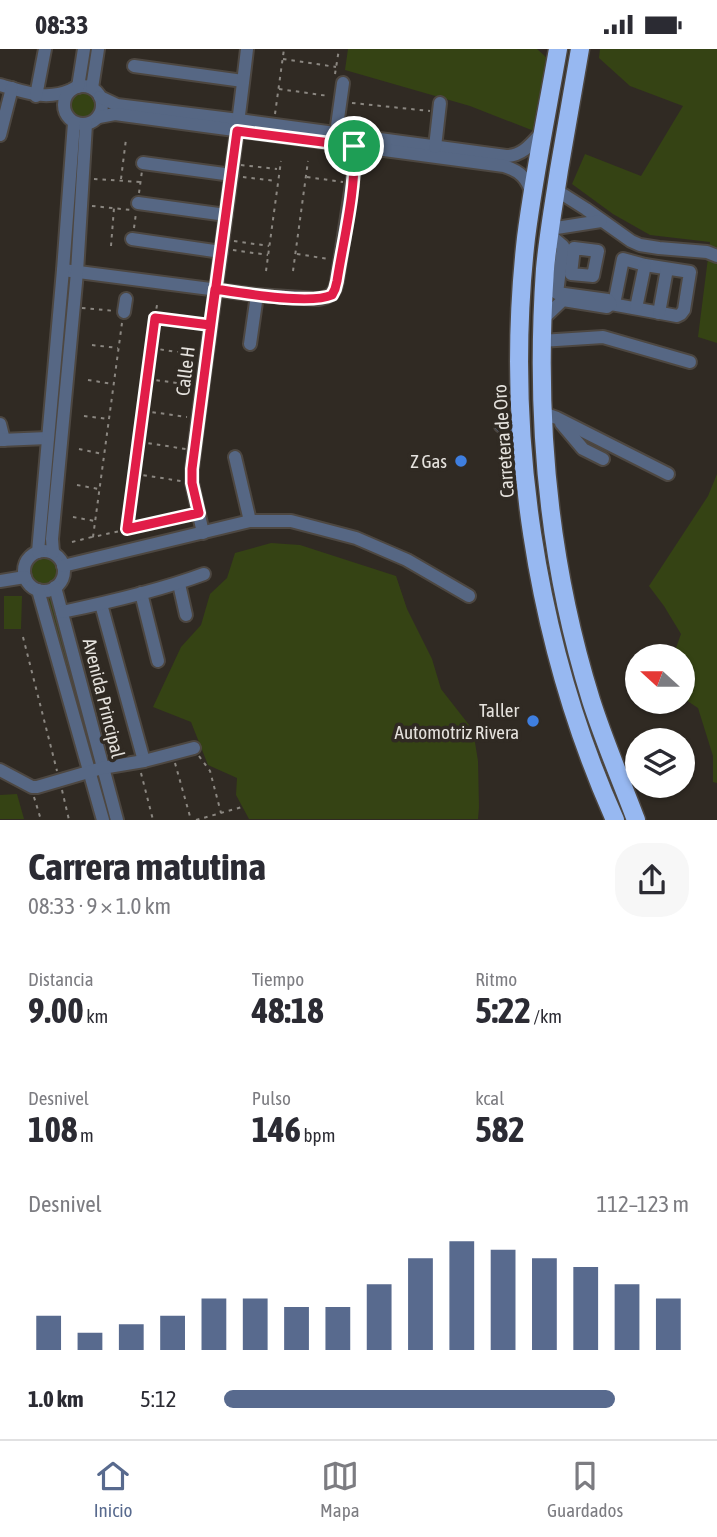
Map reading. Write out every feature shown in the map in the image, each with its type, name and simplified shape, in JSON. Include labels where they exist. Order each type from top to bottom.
[{"type":"highway","name":"Carretera de Oro","points":[[558,49],[526,239],[520,324],[519,410],[527,495],[546,611],[572,710],[615,820]]},
{"type":"highway","points":[[580,49],[549,232],[556,277],[542,319],[541,341],[550,416],[548,489],[567,610],[580,661],[592,702],[636,820]]},
{"type":"highway","points":[[560,668],[567,673],[573,673],[579,667],[580,661]]},
{"type":"highway","points":[[572,710],[579,699],[592,702]]},
{"type":"street","points":[[41,96],[45,49]]},
{"type":"street","points":[[65,111],[65,100],[75,89],[84,49]]},
{"type":"street","points":[[80,124],[93,122],[102,109],[96,92],[98,49]]},
{"type":"street","name":"Calle H","points":[[203,533],[192,483],[194,450],[247,49]]},
{"type":"street","points":[[134,67],[243,81]]},
{"type":"street","points":[[336,133],[341,99],[339,79]]},
{"type":"street","points":[[41,96],[62,94],[87,86],[117,105],[238,126],[273,125],[336,133],[354,141],[512,156],[526,150],[543,131]]},
{"type":"street","points":[[0,135],[6,87],[41,96],[80,124],[83,178],[48,438],[38,552]]},
{"type":"street","points":[[435,148],[440,108]]},
{"type":"street","points":[[99,117],[116,114],[238,126],[354,141],[504,166],[523,175],[533,196]]},
{"type":"street","points":[[53,552],[38,552],[31,555],[26,563],[25,577],[30,585],[38,590],[55,587],[63,575],[63,566],[53,552],[52,539],[74,308],[70,271],[80,124]]},
{"type":"street","points":[[70,271],[257,295],[318,299],[332,295],[355,165],[354,141]]},
{"type":"street","points":[[144,163],[232,170]]},
{"type":"street","points":[[556,190],[640,245],[695,250],[717,256]]},
{"type":"street","points":[[137,207],[226,215]]},
{"type":"street","points":[[549,232],[601,221]]},
{"type":"street","points":[[549,232],[569,247],[598,251],[593,276],[556,277]]},
{"type":"street","points":[[132,239],[221,247]]},
{"type":"street","points":[[556,277],[569,247]]},
{"type":"street","points":[[542,319],[563,300],[610,304],[677,316],[684,310],[693,273],[623,259],[610,304]]},
{"type":"street","points":[[636,308],[645,265]]},
{"type":"street","points":[[659,313],[667,269]]},
{"type":"street","points":[[556,277],[610,304]]},
{"type":"street","points":[[250,344],[257,295]]},
{"type":"street","points":[[541,341],[603,337],[690,362]]},
{"type":"street","points":[[550,416],[583,449],[603,459]]},
{"type":"street","points":[[550,416],[668,474]]},
{"type":"street","points":[[0,424],[2,440],[48,438]]},
{"type":"street","points":[[501,426],[522,428]]},
{"type":"street","points":[[235,457],[250,521]]},
{"type":"street","points":[[63,566],[250,521],[281,520],[303,523],[356,538],[407,560],[469,596]]},
{"type":"street","points":[[62,611],[178,584],[204,574]]},
{"type":"street","points":[[0,581],[25,577]]},
{"type":"street","points":[[178,584],[186,615]]},
{"type":"street","name":"Avenida Principal","points":[[55,587],[96,770],[103,820]]},
{"type":"street","name":"Avenida Principal","points":[[38,590],[96,770],[117,820]]},
{"type":"street","points":[[141,593],[159,660]]},
{"type":"street","points":[[101,604],[141,761]]},
{"type":"street","points":[[0,770],[37,787],[96,770],[194,748]]},
{"type":"path","points":[[273,125],[284,49]]},
{"type":"path","points":[[339,49],[336,67],[339,79]]},
{"type":"path","points":[[283,58],[336,67]]},
{"type":"path","points":[[279,89],[341,99],[440,108]]},
{"type":"path","points":[[121,181],[126,139]]},
{"type":"path","points":[[266,271],[281,161]]},
{"type":"path","points":[[293,271],[308,161]]},
{"type":"path","points":[[232,170],[279,169]]},
{"type":"path","points":[[232,170],[278,181]]},
{"type":"path","points":[[306,177],[352,183]]},
{"type":"path","points":[[83,178],[141,182]]},
{"type":"path","points":[[80,205],[137,207]]},
{"type":"path","points":[[111,246],[114,208]]},
{"type":"path","points":[[221,247],[269,246]]},
{"type":"path","points":[[221,247],[268,255]]},
{"type":"path","points":[[296,254],[340,260]]},
{"type":"path","points":[[74,308],[125,305],[93,537]]},
{"type":"path","points":[[127,529],[157,305]]},
{"type":"path","points":[[155,318],[210,325]]},
{"type":"path","points":[[92,345],[119,348]]},
{"type":"path","points":[[151,348],[206,356]]},
{"type":"path","points":[[147,379],[202,386]]},
{"type":"path","points":[[88,380],[114,384]]},
{"type":"path","points":[[143,411],[198,419]]},
{"type":"path","points":[[84,415],[109,419]]},
{"type":"path","points":[[139,442],[194,450]]},
{"type":"path","points":[[79,449],[104,454]]},
{"type":"path","points":[[134,474],[192,483]]},
{"type":"path","points":[[78,485],[100,489]]},
{"type":"path","points":[[72,542],[199,513]]},
{"type":"path","points":[[73,517],[96,521]]},
{"type":"path","points":[[23,637],[69,820]]},
{"type":"path","points":[[194,748],[211,771],[221,813]]},
{"type":"path","points":[[173,754],[191,820]]},
{"type":"path","points":[[141,761],[153,820]]},
{"type":"path","points":[[32,787],[41,820]]},
{"type":"path","points":[[196,820],[242,807]]},
{"type":"green space","points":[[348,49],[537,49],[547,58],[534,131],[470,106],[345,70]]},
{"type":"green space","points":[[600,49],[717,49],[717,343],[698,337],[710,242],[650,235],[613,214],[572,184],[585,154],[641,176],[683,106],[630,86],[599,58]]},
{"type":"green space","points":[[83,89],[94,93],[98,104],[94,115],[83,119],[72,115],[68,104],[72,93]]},
{"type":"green space","points":[[68,280],[71,282],[46,546],[43,545]]},
{"type":"green space","points":[[717,474],[717,783],[713,782],[713,756],[698,708],[695,706],[695,644],[677,644],[681,634],[649,586],[708,496]]},
{"type":"green space","points":[[271,543],[300,545],[396,576],[407,609],[432,659],[441,689],[473,730],[478,761],[478,819],[249,819],[236,795],[237,778],[208,765],[191,722],[153,707],[181,647],[201,625],[210,594],[227,578],[235,553]]},
{"type":"green space","points":[[45,556],[56,560],[60,571],[56,582],[45,586],[34,582],[30,571],[34,560]]},
{"type":"green space","points":[[53,591],[95,756],[93,759],[90,758],[46,593]]},
{"type":"green space","points":[[4,596],[22,596],[21,629],[4,629]]},
{"type":"green space","points":[[17,794],[24,819],[0,819],[0,795]]},
{"type":"place","name":"Z Gas","points":[[461,461]]},
{"type":"place","name":"Taller Automotriz Rivera","points":[[533,721]]},
{"type":"route","points":[[354,146],[237,131],[232,175],[215,289],[210,325],[192,469],[192,483],[199,513],[127,529],[155,318],[210,325],[215,289],[318,299],[332,295],[337,281],[355,165],[354,146]]}]
